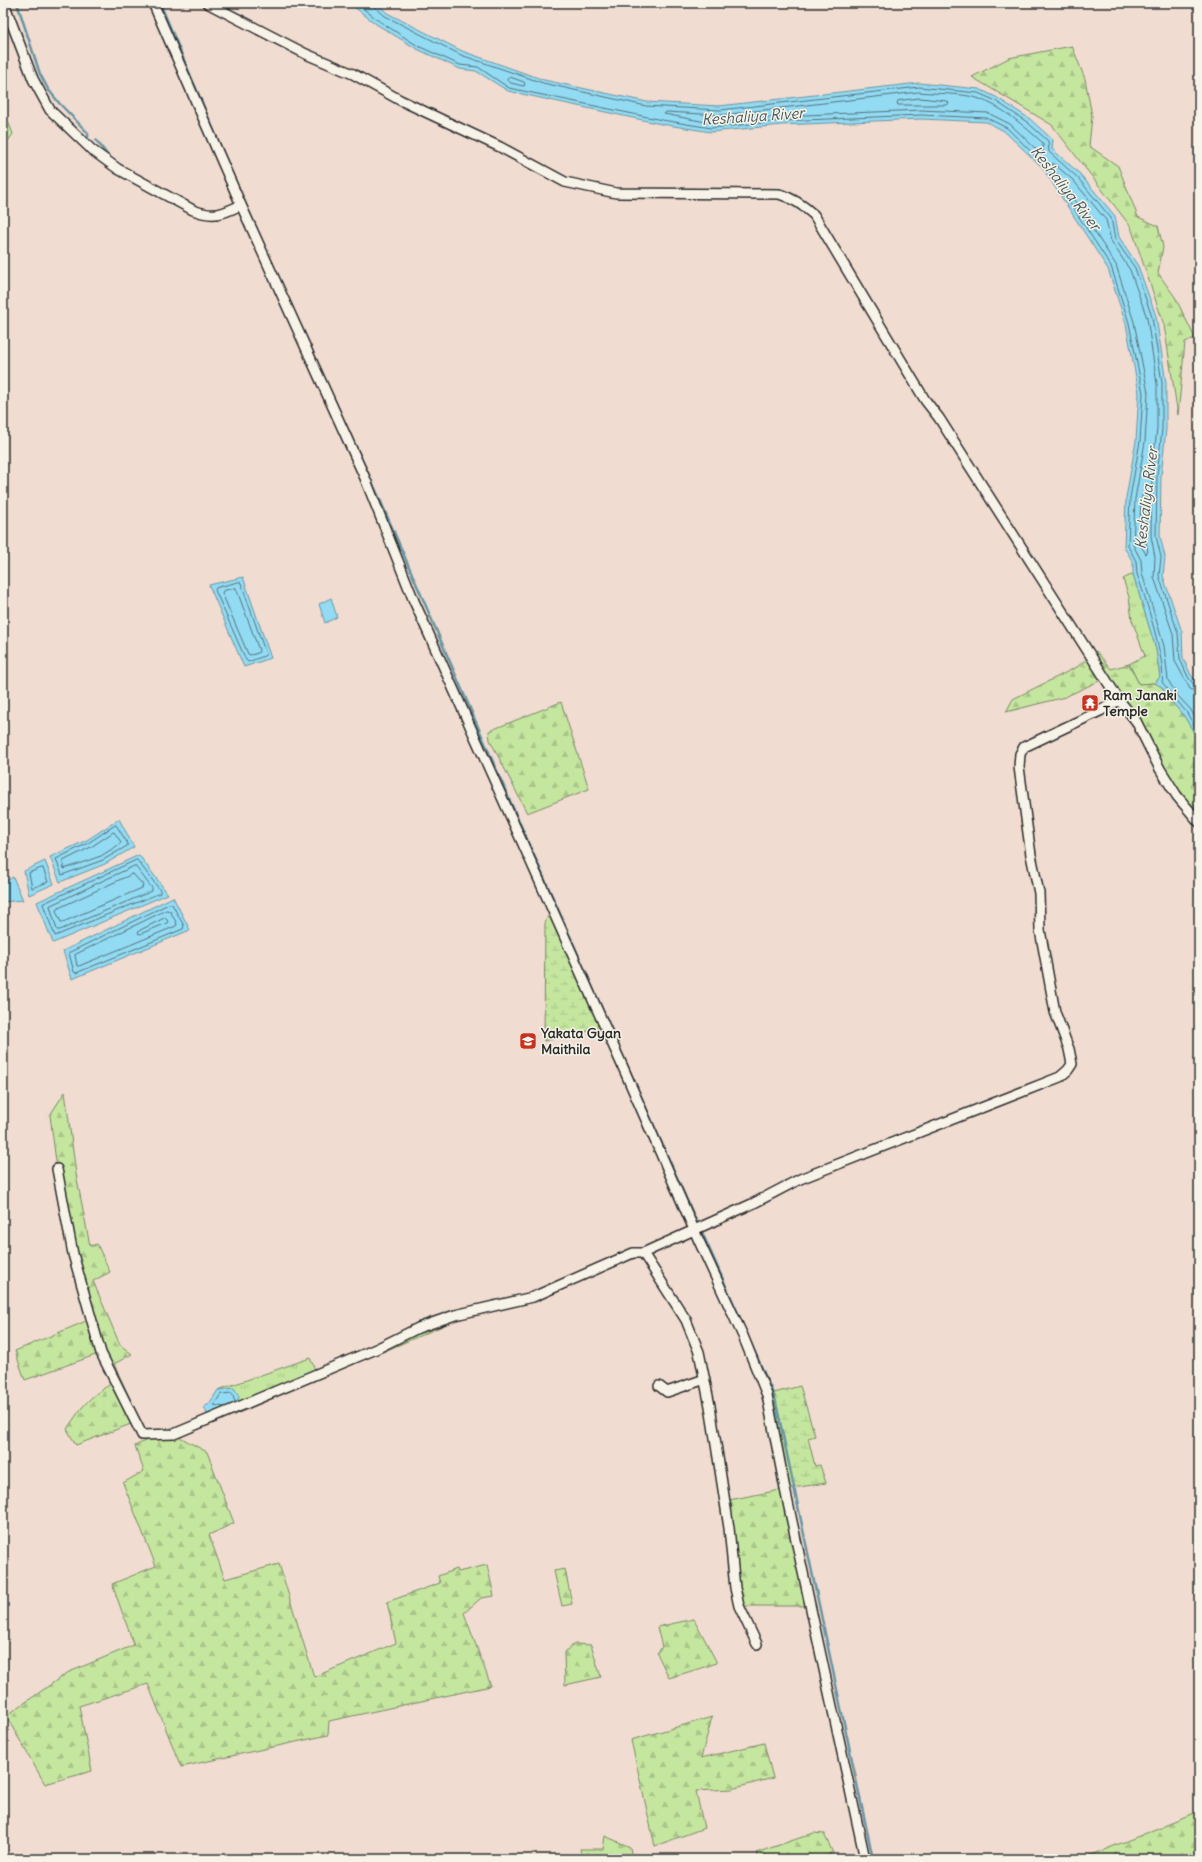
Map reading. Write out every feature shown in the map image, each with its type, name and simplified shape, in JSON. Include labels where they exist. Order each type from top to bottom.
[{"type":"street","points":[[4,3],[33,79],[50,110],[92,150],[118,169],[193,210],[202,213],[219,215],[242,205]]},
{"type":"street","points":[[153,3],[364,478],[414,601],[743,1336],[767,1395],[785,1489],[865,1859]]},
{"type":"street","points":[[207,3],[306,54],[353,74],[400,100],[500,147],[565,182],[616,193],[779,194],[789,197],[802,204],[814,215],[925,400],[939,418],[1119,700],[1136,721],[1160,769],[1178,796],[1199,822]]},
{"type":"street","points":[[56,1170],[73,1254],[101,1352],[142,1435],[174,1434],[376,1349],[418,1328],[455,1314],[533,1297],[633,1253],[643,1253],[754,1203],[800,1179],[1060,1077],[1072,1064],[1069,1050],[1055,1012],[1040,930],[1039,893],[1031,855],[1024,808],[1020,754],[1024,748],[1100,711],[1119,700]]},
{"type":"street","points":[[643,1253],[686,1320],[695,1339],[705,1379],[729,1528],[735,1588],[739,1606],[757,1644]]},
{"type":"street","points":[[658,1386],[667,1392],[705,1379]]},
{"type":"green space","points":[[1072,46],[1085,79],[1092,116],[1089,146],[1118,166],[1138,217],[1158,226],[1163,247],[1158,273],[1175,297],[1195,338],[1185,342],[1178,415],[1164,325],[1131,227],[1052,125],[972,77],[1009,58]]},
{"type":"green space","points":[[3,108],[13,134],[3,148]]},
{"type":"green space","points":[[1133,574],[1156,649],[1160,677],[1155,683],[1139,684],[1129,664],[1145,656],[1132,620],[1129,597],[1123,579]]},
{"type":"green space","points":[[1096,651],[1111,669],[1129,664],[1139,684],[1155,683],[1162,687],[1170,700],[1184,716],[1199,741],[1199,822],[1119,700],[1101,680],[1065,697],[1006,712],[1013,699],[1077,667]]},
{"type":"green space","points":[[561,702],[589,789],[527,813],[490,740],[489,731]]},
{"type":"green space","points":[[551,909],[605,1027],[544,1041],[545,923]]},
{"type":"green space","points":[[65,1092],[76,1174],[90,1246],[97,1244],[110,1272],[93,1281],[120,1345],[132,1354],[114,1364],[136,1412],[131,1413],[136,1422],[76,1445],[67,1429],[78,1413],[93,1396],[115,1382],[101,1353],[25,1380],[15,1351],[91,1319],[57,1169],[50,1115]]},
{"type":"green space","points":[[444,1319],[447,1324],[378,1354],[376,1349]]},
{"type":"green space","points":[[310,1358],[317,1374],[244,1405],[238,1400],[234,1389],[218,1390]]},
{"type":"green space","points":[[800,1386],[815,1436],[808,1438],[815,1466],[820,1465],[826,1483],[785,1489],[767,1395]]},
{"type":"green space","points":[[159,1434],[174,1434],[207,1452],[234,1523],[209,1535],[225,1579],[279,1564],[314,1677],[396,1643],[387,1602],[440,1583],[438,1576],[457,1569],[458,1572],[487,1565],[494,1596],[481,1598],[464,1613],[491,1686],[329,1721],[328,1735],[181,1767],[148,1684],[79,1706],[92,1771],[45,1784],[6,1716],[67,1673],[134,1645],[112,1584],[156,1566],[123,1483],[144,1471],[135,1446]]},
{"type":"green space","points":[[785,1489],[811,1606],[739,1606],[724,1501]]},
{"type":"green space","points":[[565,1569],[572,1604],[562,1606],[554,1571]]},
{"type":"green space","points":[[694,1619],[717,1663],[669,1678],[657,1653],[662,1647],[657,1627]]},
{"type":"green space","points":[[575,1644],[591,1645],[601,1677],[565,1685],[564,1652]]},
{"type":"green space","points":[[712,1717],[701,1758],[764,1743],[773,1778],[731,1789],[696,1791],[704,1828],[655,1846],[631,1740]]},
{"type":"green space","points":[[1199,1812],[1199,1859],[1080,1859],[1094,1854]]},
{"type":"green space","points":[[814,1833],[824,1834],[833,1853],[819,1859],[758,1859],[756,1853]]},
{"type":"green space","points":[[605,1836],[630,1847],[632,1859],[583,1859],[580,1849],[603,1849]]},
{"type":"water","name":"Keshaliya River","points":[[349,3],[377,3],[387,13],[462,51],[544,80],[647,102],[719,106],[919,83],[979,89],[996,97],[1030,119],[1053,140],[1052,149],[1080,174],[1115,216],[1119,237],[1138,266],[1156,316],[1166,383],[1166,429],[1161,476],[1160,536],[1165,557],[1163,576],[1182,632],[1183,658],[1191,675],[1199,686],[1199,741],[1184,716],[1170,700],[1162,687],[1155,683],[1160,677],[1156,649],[1133,574],[1133,562],[1124,547],[1126,498],[1136,441],[1139,393],[1126,324],[1108,269],[1042,167],[1004,131],[987,122],[921,119],[782,125],[711,132],[661,124],[508,91],[476,71],[460,69],[417,49],[376,24]]},
{"type":"water","points":[[243,577],[271,658],[244,667],[209,585]]},
{"type":"water","points":[[331,598],[337,617],[325,623],[319,604]]},
{"type":"water","points":[[119,819],[134,847],[105,864],[60,882],[50,857],[87,840]]},
{"type":"water","points":[[139,855],[168,894],[53,943],[37,902]]},
{"type":"water","points":[[45,861],[54,884],[29,895],[24,871]]},
{"type":"water","points":[[13,877],[23,900],[3,902],[3,883]]},
{"type":"water","points":[[173,897],[190,930],[72,979],[63,951]]},
{"type":"water","points":[[234,1388],[239,1396],[238,1400],[244,1405],[226,1412],[220,1410],[207,1414],[204,1407],[209,1404],[218,1390]]},
{"type":"waterway","points":[[17,3],[40,74],[48,89],[59,103],[88,133],[88,137]]},
{"type":"waterway","points":[[160,3],[232,174]]},
{"type":"waterway","points":[[96,140],[109,157]]},
{"type":"waterway","points":[[144,178],[153,183]]},
{"type":"waterway","points":[[333,397],[378,495],[510,801],[698,1225]]},
{"type":"waterway","points":[[701,1230],[741,1320]]},
{"type":"waterway","points":[[750,1341],[775,1398],[873,1859]]},
{"type":"place","name":"Ram Janaki Temple","points":[[1090,703]]},
{"type":"place","name":"Yakata Gyan Maithila","points":[[528,1041]]}]
